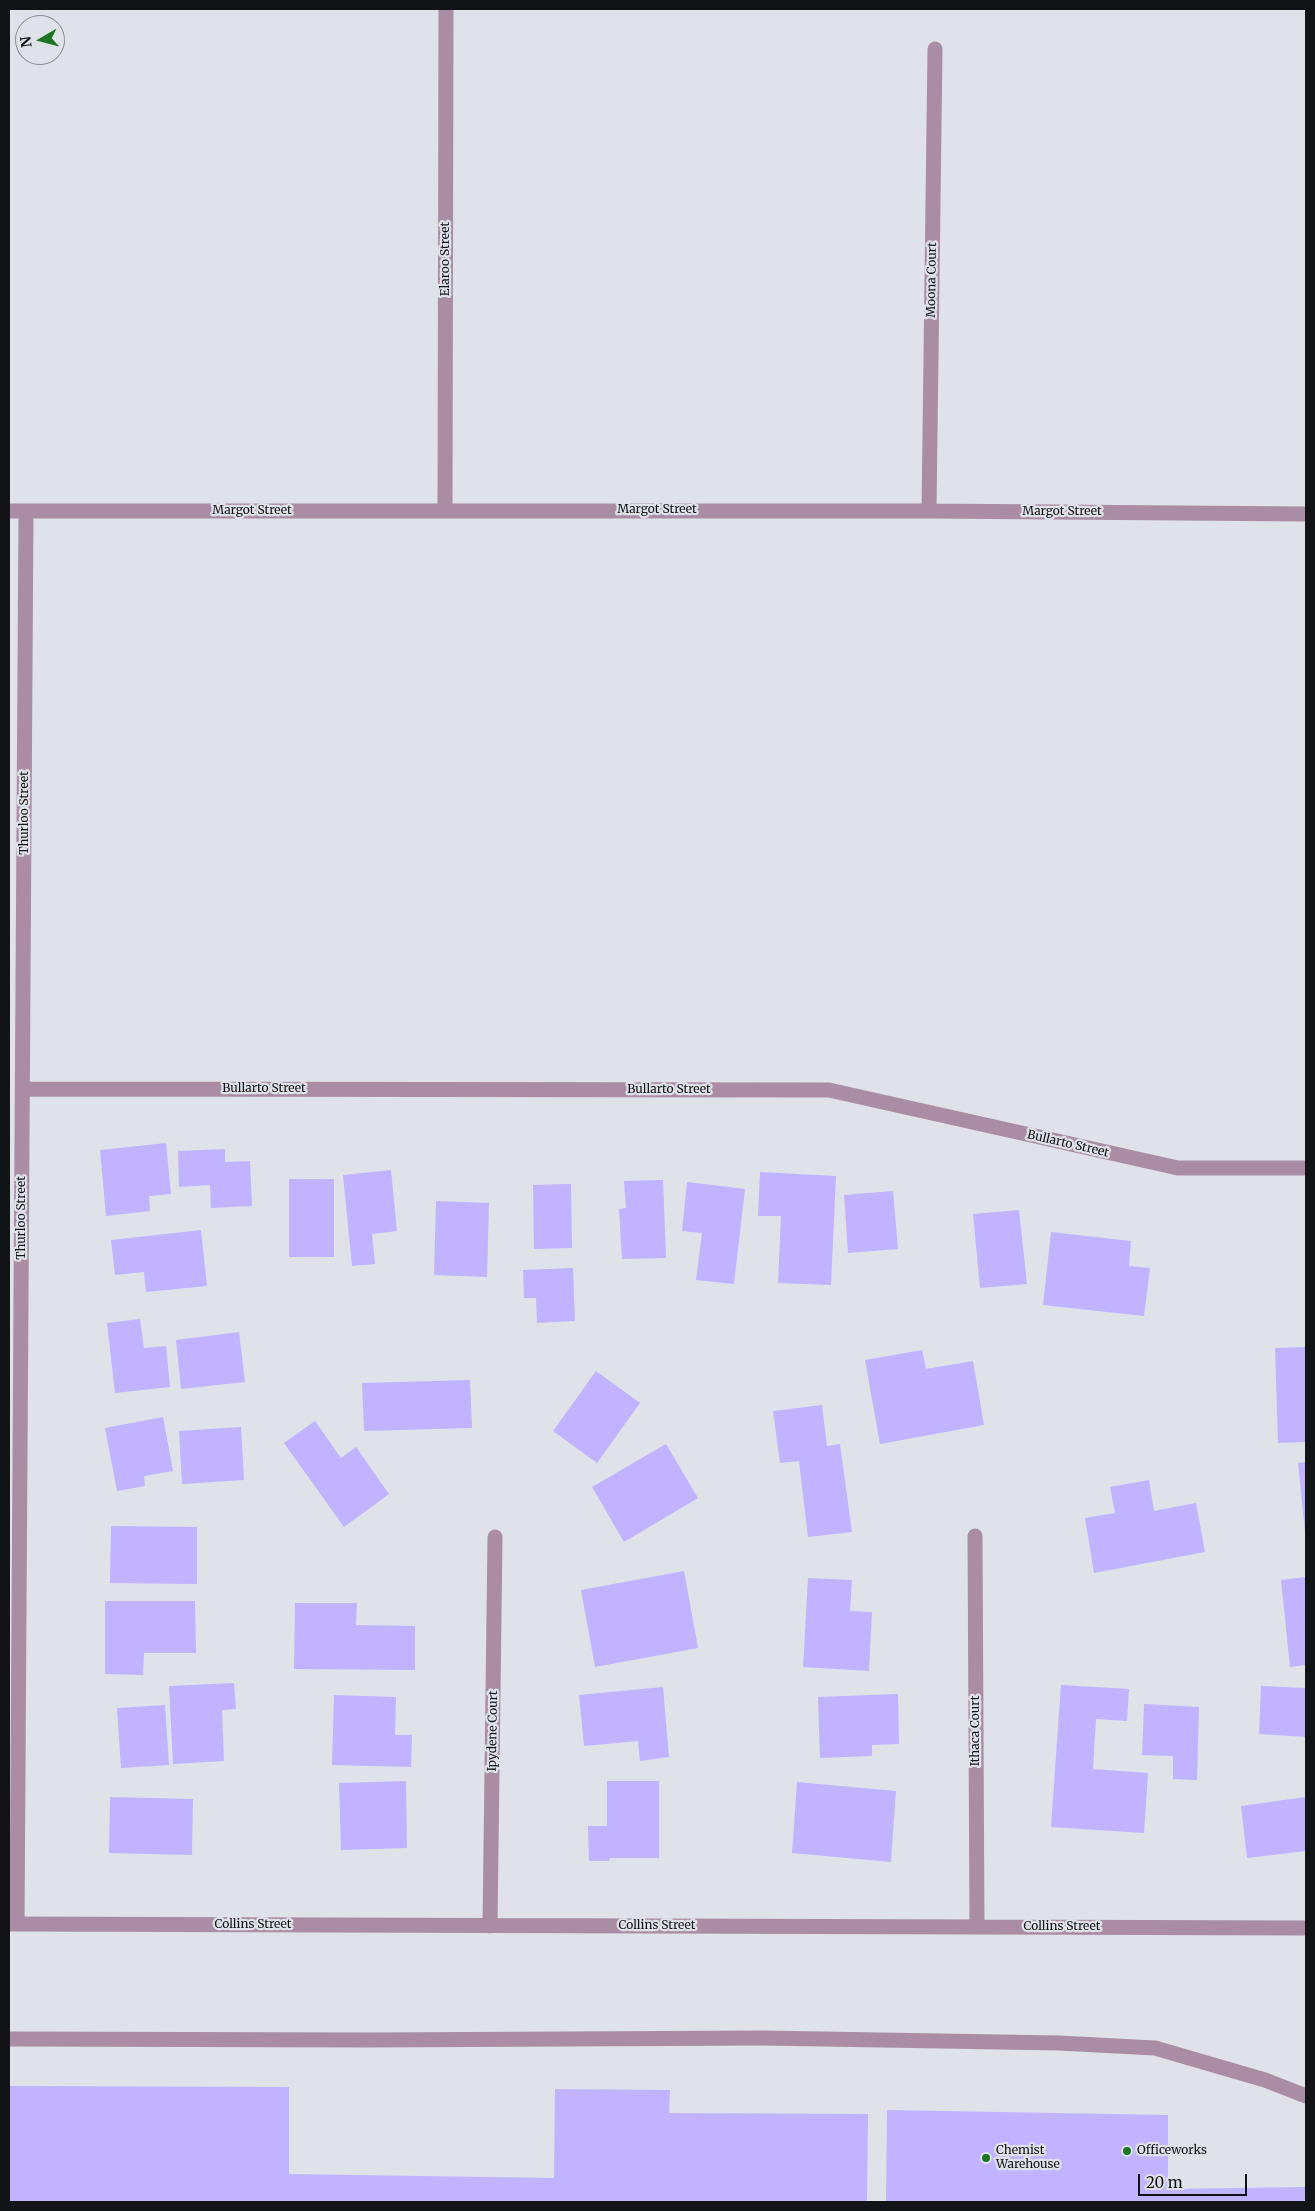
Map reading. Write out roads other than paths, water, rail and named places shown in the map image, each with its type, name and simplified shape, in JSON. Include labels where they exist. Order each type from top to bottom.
[{"type":"street","name":"Elaroo Street","points":[[445,510],[446,9]]},
{"type":"street","name":"Moona Court","points":[[929,511],[935,49]]},
{"type":"street","name":"Margot Street","points":[[9,511],[929,511],[1306,514]]},
{"type":"street","name":"Thurloo Street","points":[[13,1924],[15,1375],[23,1089],[26,512]]},
{"type":"street","name":"Bullarto Street","points":[[23,1089],[829,1090],[1178,1168],[1306,1168]]},
{"type":"street","name":"Ithaca Court","points":[[976,1536],[977,1927]]},
{"type":"street","name":"Ipydene Court","points":[[490,1926],[495,1537]]},
{"type":"street","name":"Collins Street","points":[[13,1924],[1306,1928]]},
{"type":"street","points":[[9,2039],[763,2038],[1059,2044],[1155,2048],[1265,2080],[1306,2096]]},
{"type":"place","name":"Officeworks","points":[[1127,2151]]},
{"type":"place","name":"Chemist Warehouse","points":[[986,2158]]}]
